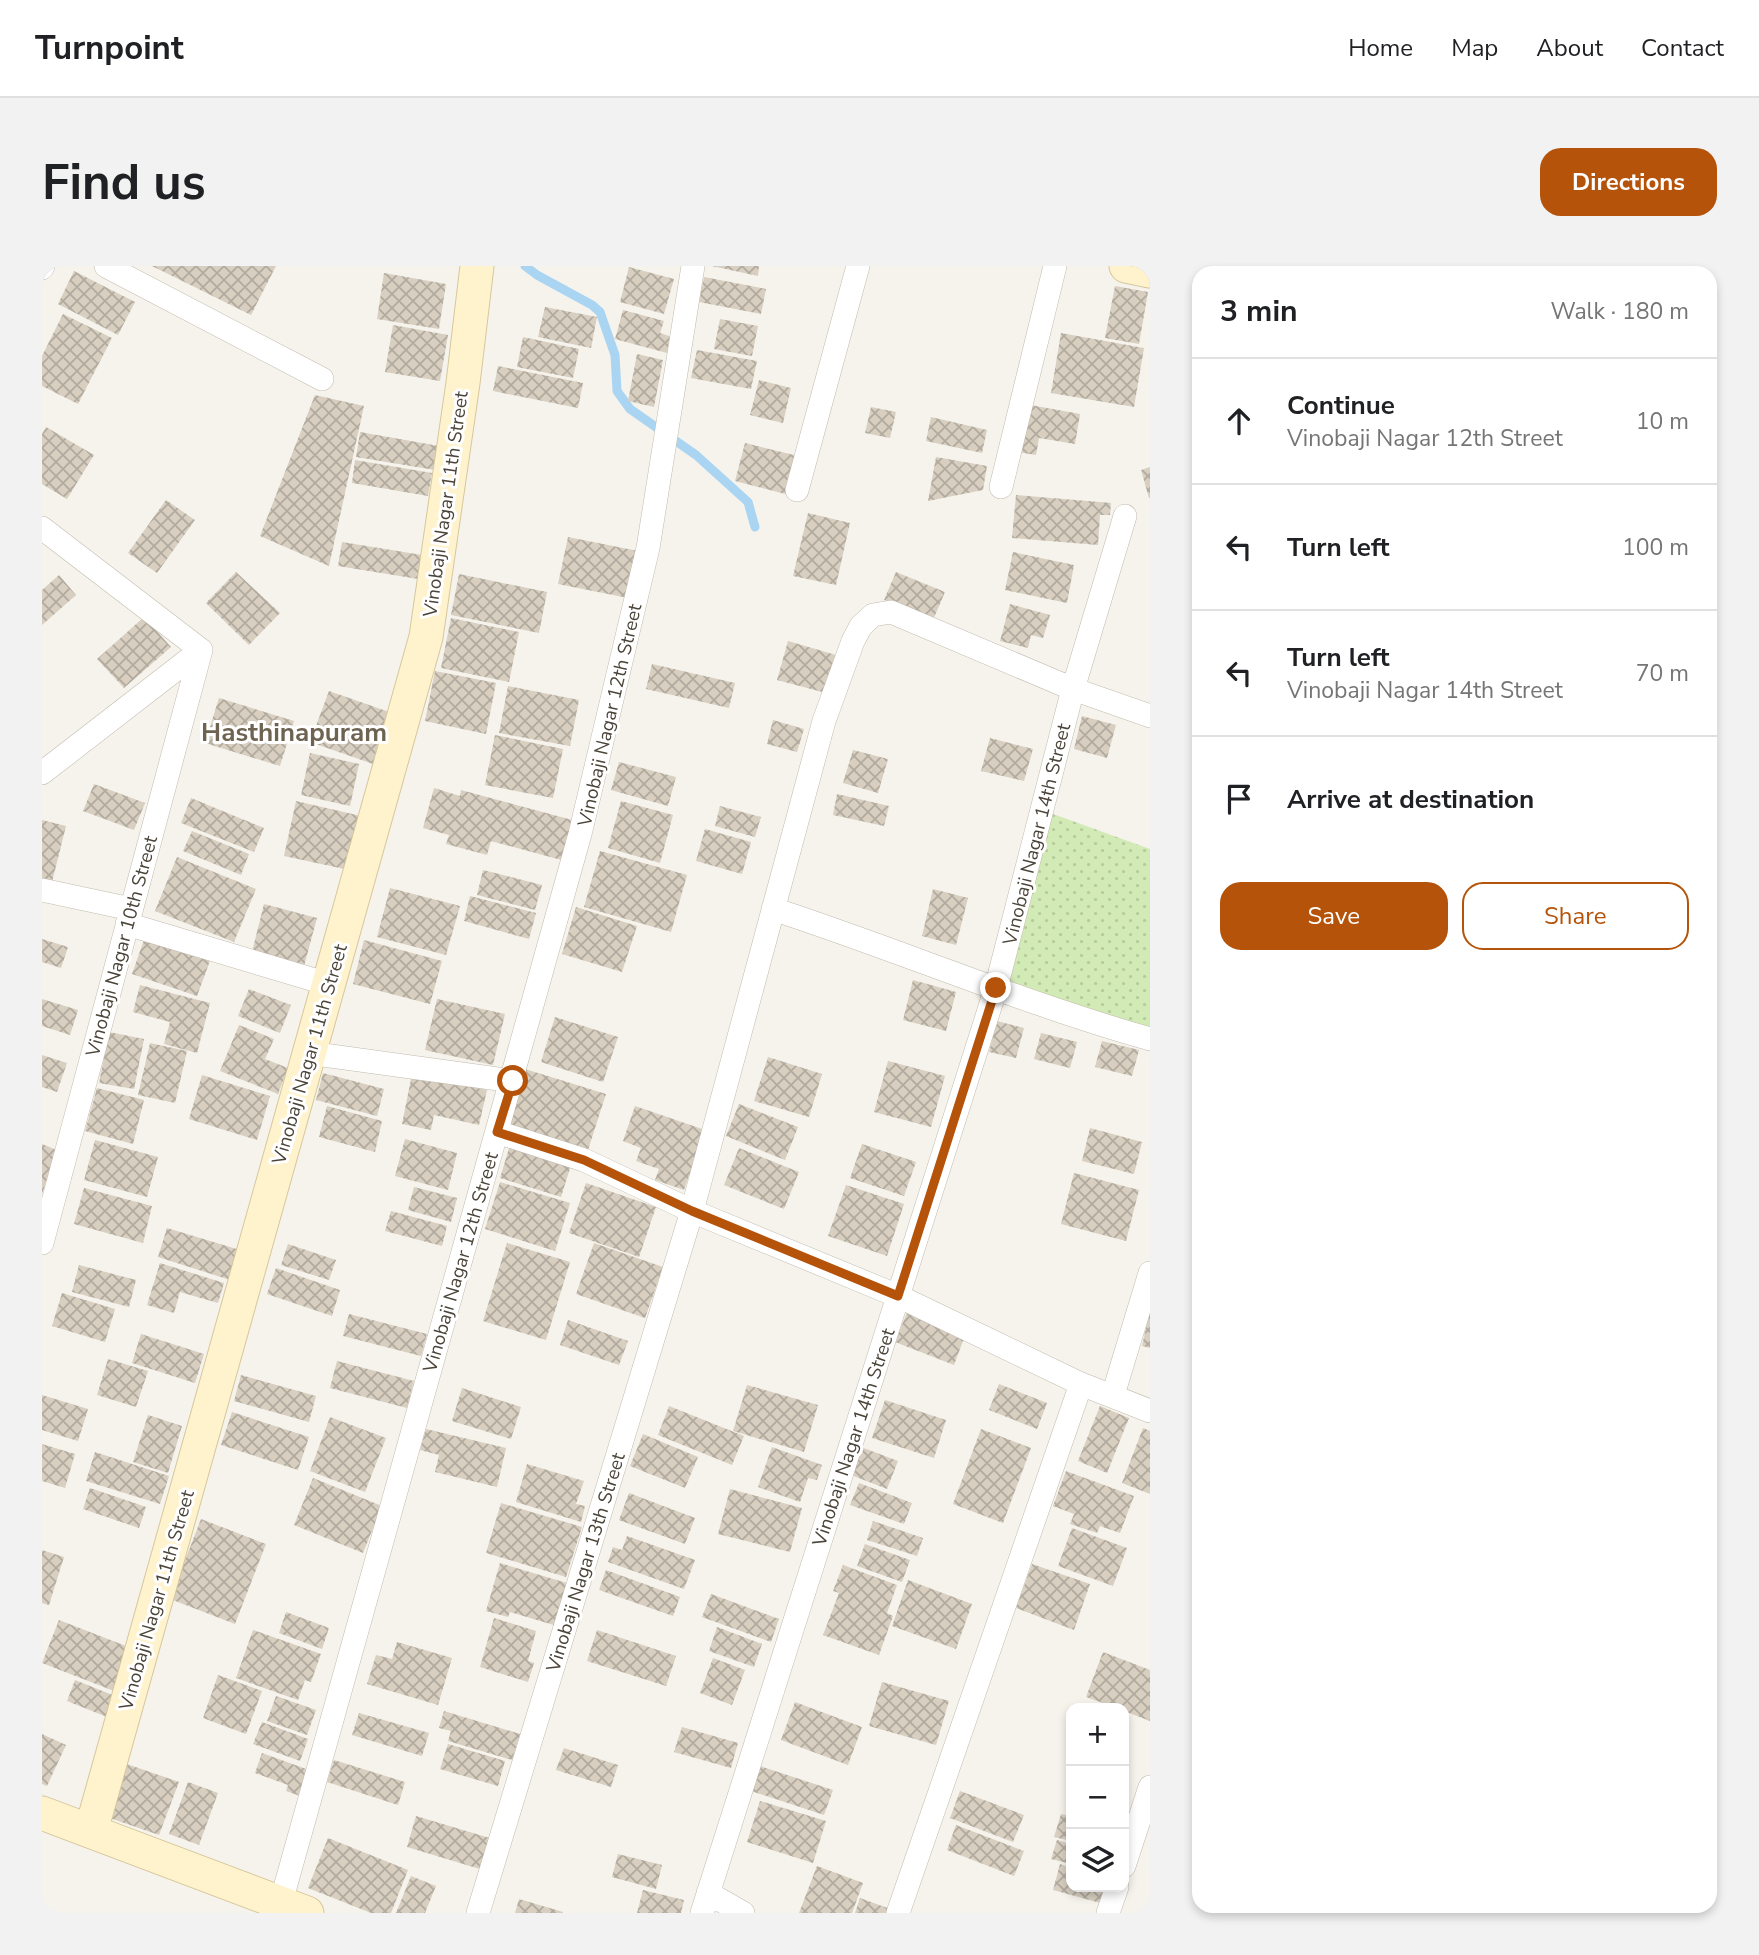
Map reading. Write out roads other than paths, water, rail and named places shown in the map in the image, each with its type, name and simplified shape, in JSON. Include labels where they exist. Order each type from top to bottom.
[{"type":"street","points":[[106,266],[322,379]]},
{"type":"street","name":"Vinobaji Nagar 11th Street","points":[[91,1831],[426,637],[477,266]]},
{"type":"street","name":"Vinobaji Nagar 12th Street","points":[[294,1908],[497,1132],[584,821],[648,548],[693,266]]},
{"type":"street","points":[[797,490],[858,266]]},
{"type":"street","points":[[1000,487],[1055,266]]},
{"type":"street","points":[[1126,266],[1150,271]]},
{"type":"street","name":"Vinobaji Nagar 14th Street","points":[[705,1903],[996,988],[1073,689],[1125,516]]},
{"type":"street","points":[[42,528],[201,650],[42,773]]},
{"type":"street","name":"Vinobaji Nagar 13th Street","points":[[478,1913],[692,1211],[824,722],[861,626],[873,615],[891,612],[1073,689],[1150,716]]},
{"type":"street","name":"Vinobaji Nagar 10th Street","points":[[42,1243],[201,650]]},
{"type":"street","points":[[42,890],[129,916],[328,984]]},
{"type":"street","points":[[773,909],[1150,1039]]},
{"type":"street","points":[[309,1052],[513,1081]]},
{"type":"street","points":[[497,1132],[584,1160],[692,1211],[898,1296],[1081,1384],[1150,1411]]},
{"type":"street","points":[[1113,1395],[1150,1273]]},
{"type":"street","points":[[898,1913],[1081,1384]]},
{"type":"street","points":[[1129,1851],[1150,1787]]},
{"type":"street","points":[[42,1814],[294,1908]]},
{"type":"street","points":[[1108,1913],[1115,1892]]},
{"type":"street","points":[[705,1903],[743,1913]]},
{"type":"waterway","points":[[525,266],[600,312],[615,355],[617,391],[630,409],[696,455],[748,502],[755,527]]},
{"type":"district","name":"Hasthinapuram","points":[[294,732]]}]
